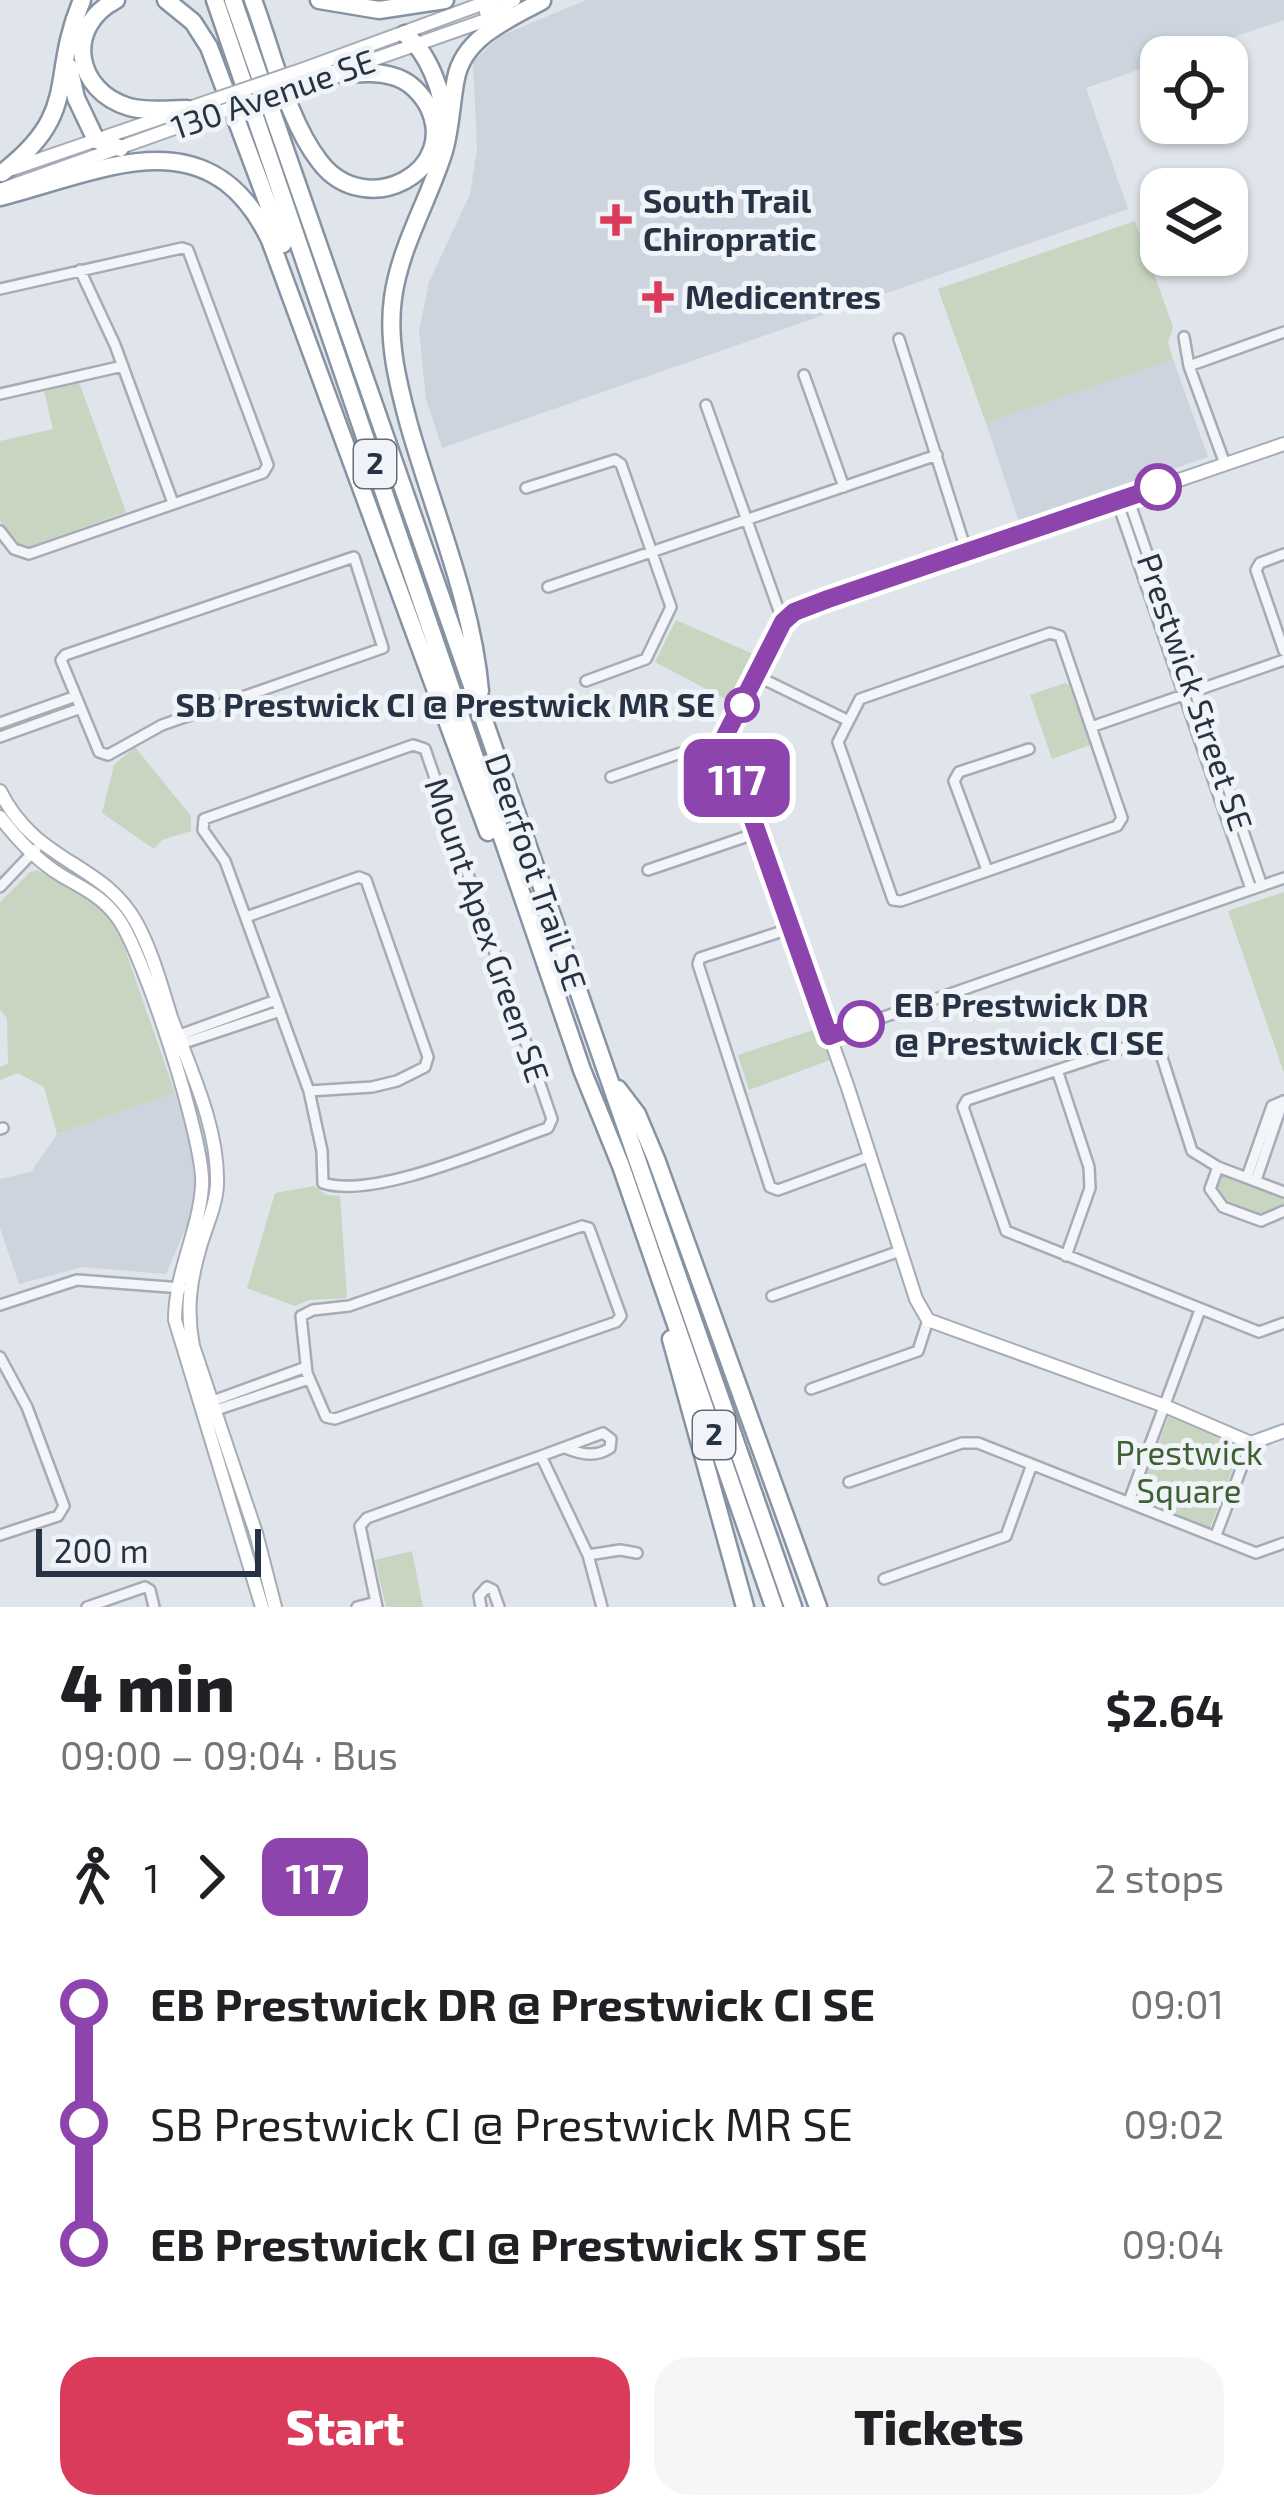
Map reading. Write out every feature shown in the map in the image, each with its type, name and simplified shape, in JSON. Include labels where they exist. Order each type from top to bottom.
[{"type":"highway","points":[[1,173],[29,151],[52,120],[62,96],[66,49],[82,0]]},
{"type":"highway","points":[[116,0],[95,15],[86,31],[81,53],[88,78],[104,95],[129,107],[187,109]]},
{"type":"highway","points":[[166,0],[193,22],[209,46],[303,299],[327,328]]},
{"type":"highway","name":"Deerfoot Trail SE","points":[[215,0],[533,929],[774,1607]]},
{"type":"highway","name":"Deerfoot Trail SE","points":[[233,0],[793,1607]]},
{"type":"highway","points":[[253,0],[303,134],[328,171],[344,184],[366,191],[391,188],[421,168],[434,136],[431,113],[420,93],[396,76],[316,74]]},
{"type":"highway","points":[[319,0],[379,10],[445,0]]},
{"type":"highway","points":[[482,716],[476,640],[400,393],[392,342],[396,284],[443,153],[453,117],[456,78],[468,50],[494,28],[544,1]]},
{"type":"highway","points":[[411,39],[441,98],[443,153]]},
{"type":"highway","points":[[66,49],[76,98],[96,140],[120,148]]},
{"type":"highway","points":[[0,193],[164,160],[207,169],[230,183],[254,209],[270,240],[509,892],[533,929]]},
{"type":"highway","points":[[610,1080],[637,1114],[656,1159],[818,1607]]},
{"type":"highway","points":[[654,1262],[681,1385],[746,1607]]},
{"type":"street","name":"130 Avenue SE","points":[[0,193],[209,108],[411,39],[492,0]]},
{"type":"street","points":[[448,33],[514,0]]},
{"type":"street","name":"130 Avenue SE","points":[[316,74],[411,39],[448,33],[544,1]]},
{"type":"street","name":"130 Avenue SE","points":[[1,173],[187,109],[209,108]]},
{"type":"street","points":[[0,290],[188,250],[268,465],[263,473],[29,554],[14,549],[0,532]]},
{"type":"street","points":[[80,270],[123,366],[173,503]]},
{"type":"street","points":[[1190,366],[1284,332]]},
{"type":"street","points":[[1184,338],[1225,464]]},
{"type":"street","points":[[899,339],[968,553]]},
{"type":"street","points":[[0,394],[123,366]]},
{"type":"street","points":[[804,375],[844,487]]},
{"type":"street","points":[[706,405],[783,622]]},
{"type":"street","points":[[611,777],[724,738],[783,622],[794,612],[1284,444]]},
{"type":"street","points":[[548,587],[937,455]]},
{"type":"street","points":[[526,488],[615,460],[621,464],[671,607],[646,659],[586,680]]},
{"type":"street","name":"Prestwick Street SE","points":[[1122,500],[1256,887]]},
{"type":"street","points":[[1284,554],[1256,569],[1284,651]]},
{"type":"street","points":[[354,557],[383,648],[162,725],[108,755],[99,752],[81,708],[62,660],[65,655],[354,557]]},
{"type":"street","points":[[1050,633],[1060,636],[1122,818],[1117,826],[901,901],[893,899],[838,742],[847,721],[860,699],[1050,633]]},
{"type":"street","points":[[1090,727],[1284,660]]},
{"type":"street","points":[[757,676],[847,721]]},
{"type":"street","points":[[0,723],[76,696]]},
{"type":"street","points":[[0,737],[81,708]]},
{"type":"street","points":[[724,738],[871,1156],[916,1299],[928,1320],[1251,1442],[1284,1431]]},
{"type":"street","name":"Mount Apex Green SE","points":[[413,745],[425,749],[552,1120],[548,1128],[390,1182],[337,1188],[323,1183],[322,1151],[309,1091],[278,1005],[225,861],[203,830],[204,819],[413,745]]},
{"type":"street","points":[[987,870],[954,782],[959,772],[1029,749]]},
{"type":"street","points":[[0,791],[36,849]]},
{"type":"street","points":[[0,817],[118,917],[175,1041],[198,1136],[203,1181],[175,1320],[181,1350],[210,1407],[256,1533],[275,1607]]},
{"type":"street","points":[[648,870],[757,833]]},
{"type":"street","points":[[0,887],[36,849]]},
{"type":"street","points":[[246,916],[359,877],[367,880],[428,1057],[425,1067],[397,1081],[309,1091]]},
{"type":"street","points":[[829,1036],[1284,878]]},
{"type":"street","points":[[789,929],[700,958],[698,964],[770,1187],[778,1190],[871,1156]]},
{"type":"street","points":[[175,1041],[278,1005]]},
{"type":"street","points":[[1284,1192],[1218,1167],[1192,1151],[1158,1046],[1148,1040],[967,1100],[964,1107],[1006,1231],[1259,1332],[1284,1323]]},
{"type":"street","points":[[1057,1070],[1089,1167],[1090,1188],[1066,1256]]},
{"type":"street","points":[[1252,1179],[1283,1101]]},
{"type":"street","points":[[1218,1167],[1210,1190],[1223,1207],[1262,1221],[1284,1210]]},
{"type":"street","points":[[582,1226],[589,1228],[620,1316],[616,1322],[334,1419],[326,1417],[306,1367],[300,1323],[307,1312],[349,1306],[582,1226]]},
{"type":"street","points":[[772,1296],[900,1251]]},
{"type":"street","points":[[0,1305],[77,1280],[182,1289]]},
{"type":"street","points":[[1129,1501],[1200,1310]]},
{"type":"street","points":[[811,1389],[918,1351],[928,1320]]},
{"type":"street","points":[[0,1358],[27,1407],[64,1506],[58,1516],[0,1535]]},
{"type":"street","points":[[210,1407],[306,1367]]},
{"type":"street","points":[[210,1407],[309,1379]]},
{"type":"street","points":[[210,1407],[262,1607]]},
{"type":"street","points":[[850,1482],[962,1442],[978,1443],[1256,1552],[1284,1543]]},
{"type":"street","points":[[1216,1535],[1251,1442]]},
{"type":"street","points":[[357,1607],[377,1604],[360,1526],[367,1518],[565,1448]]},
{"type":"street","points":[[541,1456],[588,1555],[602,1607]]},
{"type":"street","points":[[884,1579],[1006,1536],[1031,1467]]},
{"type":"street","points":[[588,1555],[620,1550],[637,1553]]},
{"type":"street","points":[[87,1607],[145,1587],[154,1607]]},
{"type":"street","points":[[481,1607],[479,1596],[487,1587],[493,1590],[499,1607]]},
{"type":"shaded area","points":[[586,0],[1284,0],[1284,20],[1237,36],[1140,36],[1140,69],[1086,88],[1128,209],[442,448],[426,399],[419,331],[429,282],[470,194],[477,148],[473,62],[500,36]]},
{"type":"shaded area","points":[[1173,359],[1208,457],[1019,522],[986,423]]},
{"type":"shaded area","points":[[175,1093],[189,1133],[196,1184],[188,1223],[166,1274],[83,1267],[19,1284],[0,1228],[0,1179],[31,1172],[57,1134]]},
{"type":"green space","points":[[1135,221],[1140,235],[1140,276],[1155,276],[1173,327],[1168,343],[1173,359],[986,423],[938,289]]},
{"type":"green space","points":[[79,382],[126,512],[29,547],[20,546],[0,521],[0,441],[53,429],[44,391]]},
{"type":"green space","points":[[676,620],[753,654],[729,701],[655,662]]},
{"type":"green space","points":[[1065,683],[1090,745],[1052,759],[1030,695]]},
{"type":"green space","points":[[135,747],[191,816],[191,831],[162,840],[154,849],[102,813],[114,765]]},
{"type":"green space","points":[[37,870],[83,895],[119,932],[175,1093],[57,1134],[44,1087],[18,1073],[0,1080],[0,1067],[8,1064],[7,1018],[0,1010],[0,902]]},
{"type":"green space","points":[[1284,892],[1284,1073],[1228,911]]},
{"type":"green space","points":[[819,1028],[830,1060],[749,1090],[738,1055]]},
{"type":"green space","points":[[1218,1167],[1284,1192],[1284,1211],[1256,1218],[1213,1197]]},
{"type":"green space","points":[[314,1186],[326,1195],[340,1196],[347,1298],[309,1300],[295,1306],[247,1288],[275,1193]]},
{"type":"green space","name":"Prestwick Square","points":[[1169,1416],[1242,1444],[1210,1528],[1137,1500]]},
{"type":"green space","points":[[412,1551],[423,1607],[386,1607],[375,1560]]},
{"type":"bus line","name":"117","points":[[861,1024],[829,1036],[724,738],[783,622],[794,612],[828,599],[1158,487]]},
{"type":"place","name":"South Trail Chiropratic","points":[[616,220]]},
{"type":"place","name":"Medicentres","points":[[658,297]]},
{"type":"place","name":"SB Prestwick CI @ Prestwick MR SE","points":[[742,705]]},
{"type":"place","name":"EB Prestwick DR @ Prestwick CI SE","points":[[861,1024]]}]
